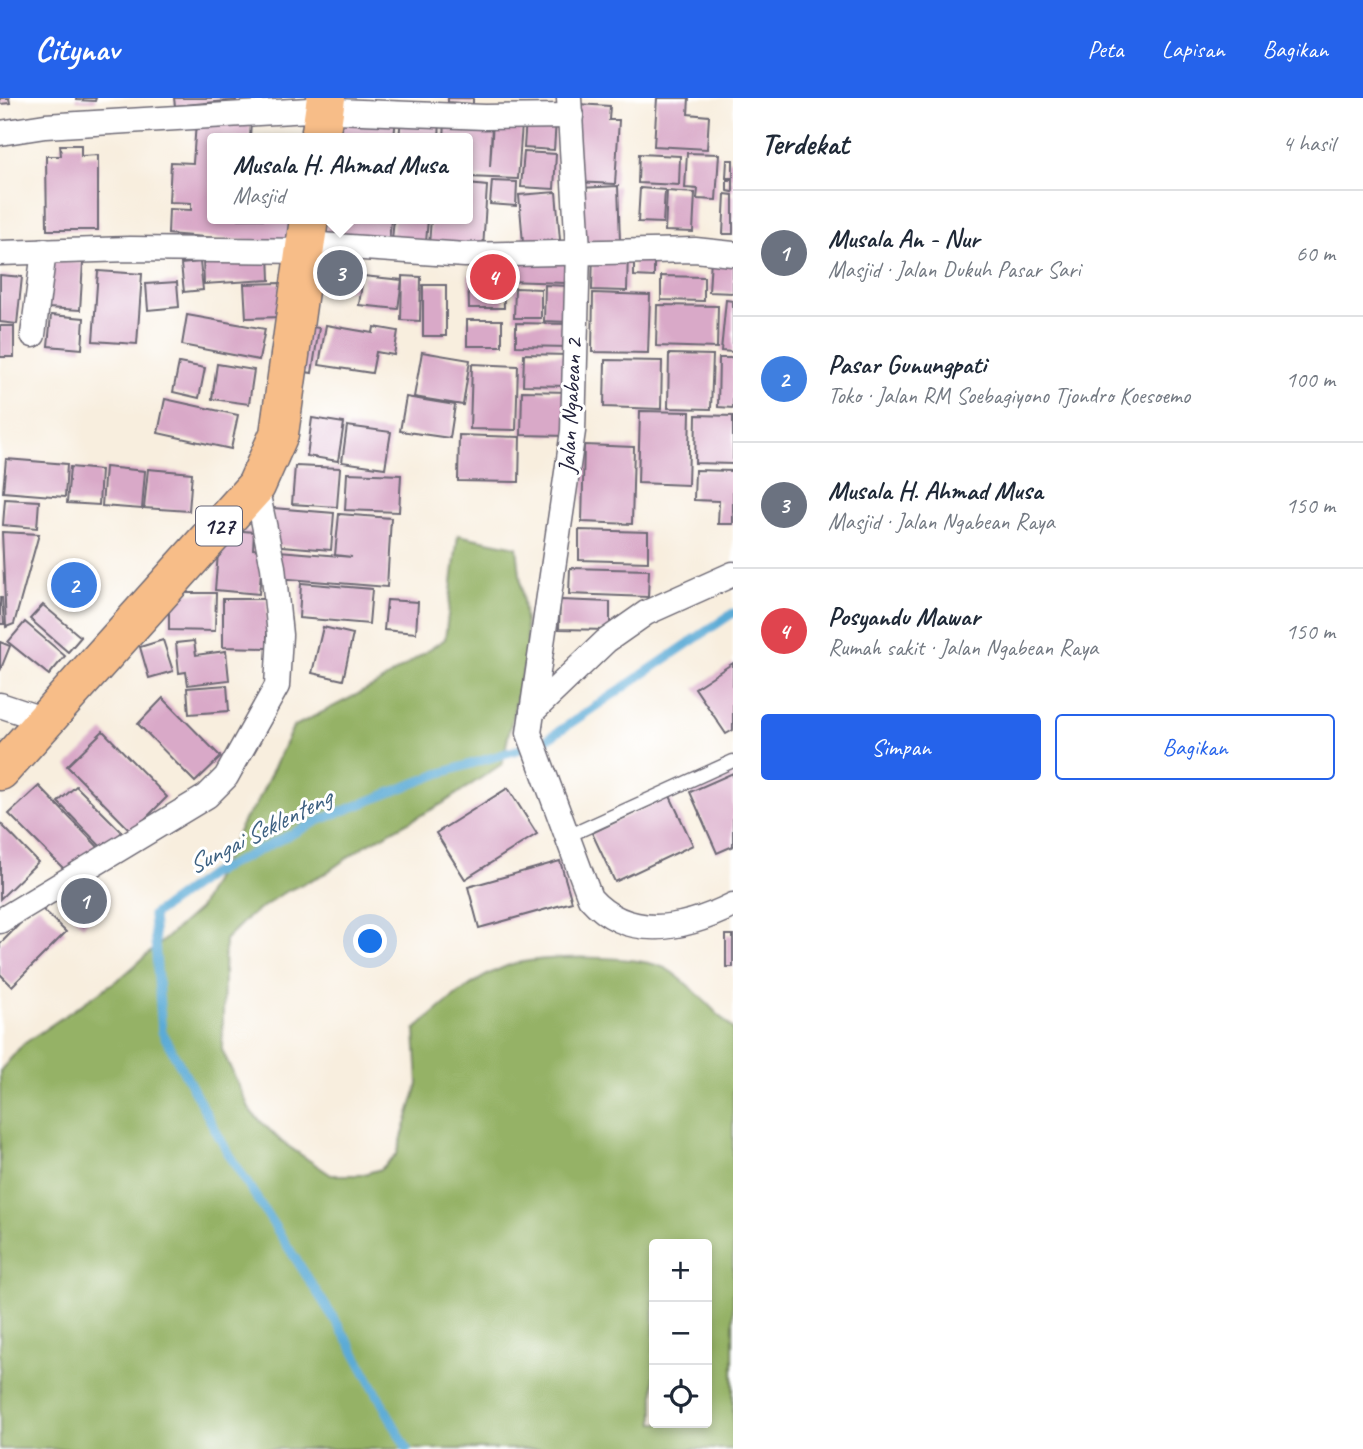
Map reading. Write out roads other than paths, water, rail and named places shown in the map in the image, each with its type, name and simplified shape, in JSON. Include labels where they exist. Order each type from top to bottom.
[{"type":"main road","name":"127","points":[[0,771],[256,486],[279,434],[307,238]]},
{"type":"street","points":[[0,133],[45,126],[317,111],[485,117],[570,107]]},
{"type":"street","name":"Jalan Ngabean 2","points":[[531,723],[573,431],[578,250],[570,107]]},
{"type":"street","points":[[0,253],[307,238],[465,255],[578,250],[695,250],[733,254]]},
{"type":"street","points":[[33,335],[44,251]]},
{"type":"street","points":[[0,921],[207,796],[226,777],[277,686],[280,635],[273,567],[256,486]]},
{"type":"street","points":[[729,907],[664,927],[637,928],[619,922],[603,912],[590,898],[566,837],[539,763],[531,723],[606,641],[646,613],[733,574]]},
{"type":"street","points":[[0,705],[45,720]]},
{"type":"lane","points":[[566,837],[733,761]]},
{"type":"waterway","name":"Sungai Seklenteng","points":[[407,1449],[349,1342],[229,1155],[162,1032],[153,915],[209,875],[320,820],[438,774],[543,742],[733,613]]},
{"type":"place","name":"Musala H. Ahmad Musa","points":[[340,273]]},
{"type":"place","name":"Posyandu Mawar","points":[[493,277]]},
{"type":"place","name":"Pasar Gunungpati","points":[[74,585]]},
{"type":"place","name":"Musala An - Nur","points":[[84,901]]}]
